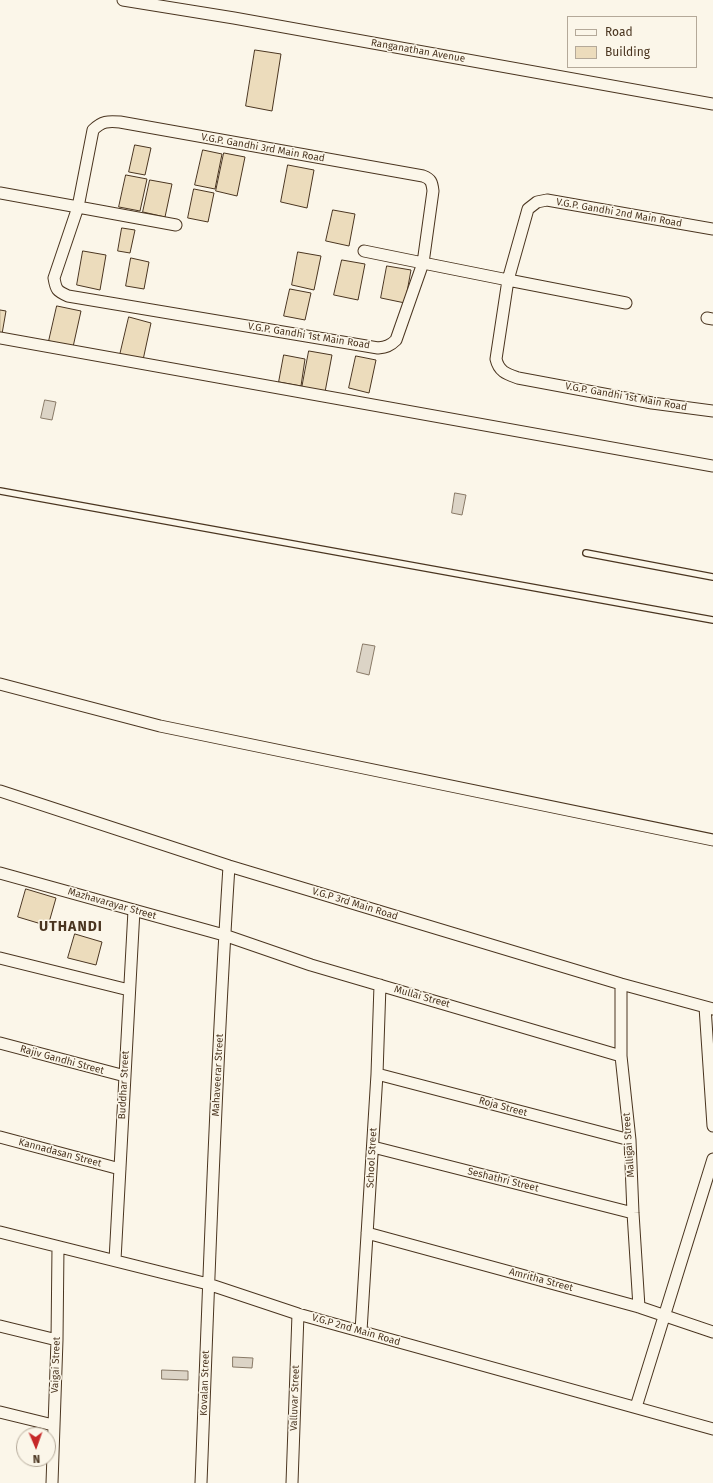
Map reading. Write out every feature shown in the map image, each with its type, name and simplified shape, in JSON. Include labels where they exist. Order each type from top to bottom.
[{"type":"street","name":"Ranganathan Avenue","points":[[123,0],[242,19],[713,104]]},
{"type":"street","name":"V.G.P. Gandhi 3rd Main Road","points":[[78,207],[93,130],[100,123],[109,121],[120,122],[423,176],[429,179],[432,183],[433,191],[423,263]]},
{"type":"street","points":[[0,194],[176,225]]},
{"type":"street","name":"V.G.P. Gandhi 2nd Main Road","points":[[508,280],[528,209],[537,202],[547,200],[713,229]]},
{"type":"street","name":"V.G.P. Gandhi 1st Main Road","points":[[78,207],[54,278],[55,288],[60,293],[68,296],[378,348],[386,347],[396,340],[423,263]]},
{"type":"street","points":[[364,251],[626,303]]},
{"type":"street","name":"V.G.P. Gandhi 1st Main Road","points":[[508,280],[496,359],[498,365],[504,372],[518,378],[637,400],[713,411]]},
{"type":"street","points":[[0,338],[713,466]]},
{"type":"street","points":[[0,684],[160,726],[713,840]]},
{"type":"street","name":"V.G.P 3rd Main Road","points":[[0,791],[229,866],[621,984],[709,1008]]},
{"type":"street","name":"Mahaveerar Street","points":[[208,1284],[224,935],[229,866]]},
{"type":"street","name":"Mazhavarayar Street","points":[[0,873],[224,935]]},
{"type":"street","name":"Buddhar Street","points":[[115,1260],[134,910]]},
{"type":"street","name":"Mullai Street","points":[[224,935],[311,964],[621,1056]]},
{"type":"street","points":[[0,958],[129,990]]},
{"type":"street","name":"Malligai Street","points":[[621,984],[621,1056],[630,1140],[639,1306]]},
{"type":"street","name":"School Street","points":[[361,1331],[373,1147],[380,985]]},
{"type":"street","points":[[709,1008],[713,1126]]},
{"type":"street","name":"Rajiv Gandhi Street","points":[[0,1043],[125,1076]]},
{"type":"street","name":"Roja Street","points":[[377,1074],[630,1140]]},
{"type":"street","name":"Kannadasan Street","points":[[0,1137],[120,1169]]},
{"type":"street","name":"Seshathri Street","points":[[373,1147],[633,1212]]},
{"type":"street","points":[[636,1407],[713,1159]]},
{"type":"street","name":"V.G.P 2nd Main Road","points":[[0,1232],[208,1284],[298,1314],[713,1429]]},
{"type":"street","name":"Amritha Street","points":[[367,1233],[639,1306],[713,1332]]},
{"type":"street","name":"Vaigai Street","points":[[52,1483],[57,1340],[58,1247]]},
{"type":"street","name":"Kovalan Street","points":[[201,1483],[208,1284]]},
{"type":"street","name":"Valluvar Street","points":[[292,1483],[298,1314]]},
{"type":"street","points":[[0,1326],[57,1340]]},
{"type":"street","points":[[0,1412],[53,1425]]},
{"type":"lane","points":[[0,491],[713,620]]},
{"type":"lane","points":[[586,552],[713,577]]},
{"type":"shaded area","points":[[45,400],[56,402],[52,420],[41,418]]},
{"type":"shaded area","points":[[455,493],[466,495],[462,515],[452,513]]},
{"type":"shaded area","points":[[363,644],[375,646],[369,675],[357,672]]},
{"type":"shaded area","points":[[233,1357],[253,1358],[252,1368],[233,1367]]},
{"type":"shaded area","points":[[162,1370],[188,1371],[188,1380],[162,1379]]},
{"type":"building","points":[[255,50],[281,54],[272,111],[246,106]]},
{"type":"building","points":[[135,145],[151,148],[145,175],[129,172]]},
{"type":"building","points":[[203,150],[222,154],[215,189],[195,185]]},
{"type":"building","points":[[224,153],[245,157],[237,196],[216,191]]},
{"type":"building","points":[[288,165],[314,170],[307,208],[281,202]]},
{"type":"building","points":[[126,175],[147,179],[140,211],[119,207]]},
{"type":"building","points":[[150,180],[172,184],[165,217],[143,212]]},
{"type":"building","points":[[194,189],[214,193],[208,222],[188,218]]},
{"type":"building","points":[[333,210],[355,214],[349,246],[326,241]]},
{"type":"building","points":[[122,228],[135,230],[130,253],[118,251]]},
{"type":"building","points":[[83,251],[106,255],[100,290],[77,285]]},
{"type":"building","points":[[298,252],[321,256],[314,290],[292,285]]},
{"type":"building","points":[[131,258],[149,262],[144,289],[126,286]]},
{"type":"building","points":[[342,260],[365,264],[358,300],[334,295]]},
{"type":"building","points":[[387,266],[411,270],[405,303],[381,298]]},
{"type":"building","points":[[290,289],[311,293],[305,320],[284,316]]},
{"type":"building","points":[[57,306],[81,311],[73,347],[49,341]]},
{"type":"building","points":[[0,310],[6,311],[2,334],[0,333]]},
{"type":"building","points":[[129,317],[151,323],[143,360],[120,355]]},
{"type":"building","points":[[309,351],[332,355],[325,392],[302,388]]},
{"type":"building","points":[[284,355],[305,359],[301,386],[279,382]]},
{"type":"building","points":[[356,356],[376,360],[369,393],[349,388]]},
{"type":"building","points":[[26,889],[56,898],[48,926],[18,917]]},
{"type":"building","points":[[75,934],[102,942],[96,965],[68,958]]},
{"type":"district","name":"UTHANDI","points":[[71,927]]}]
